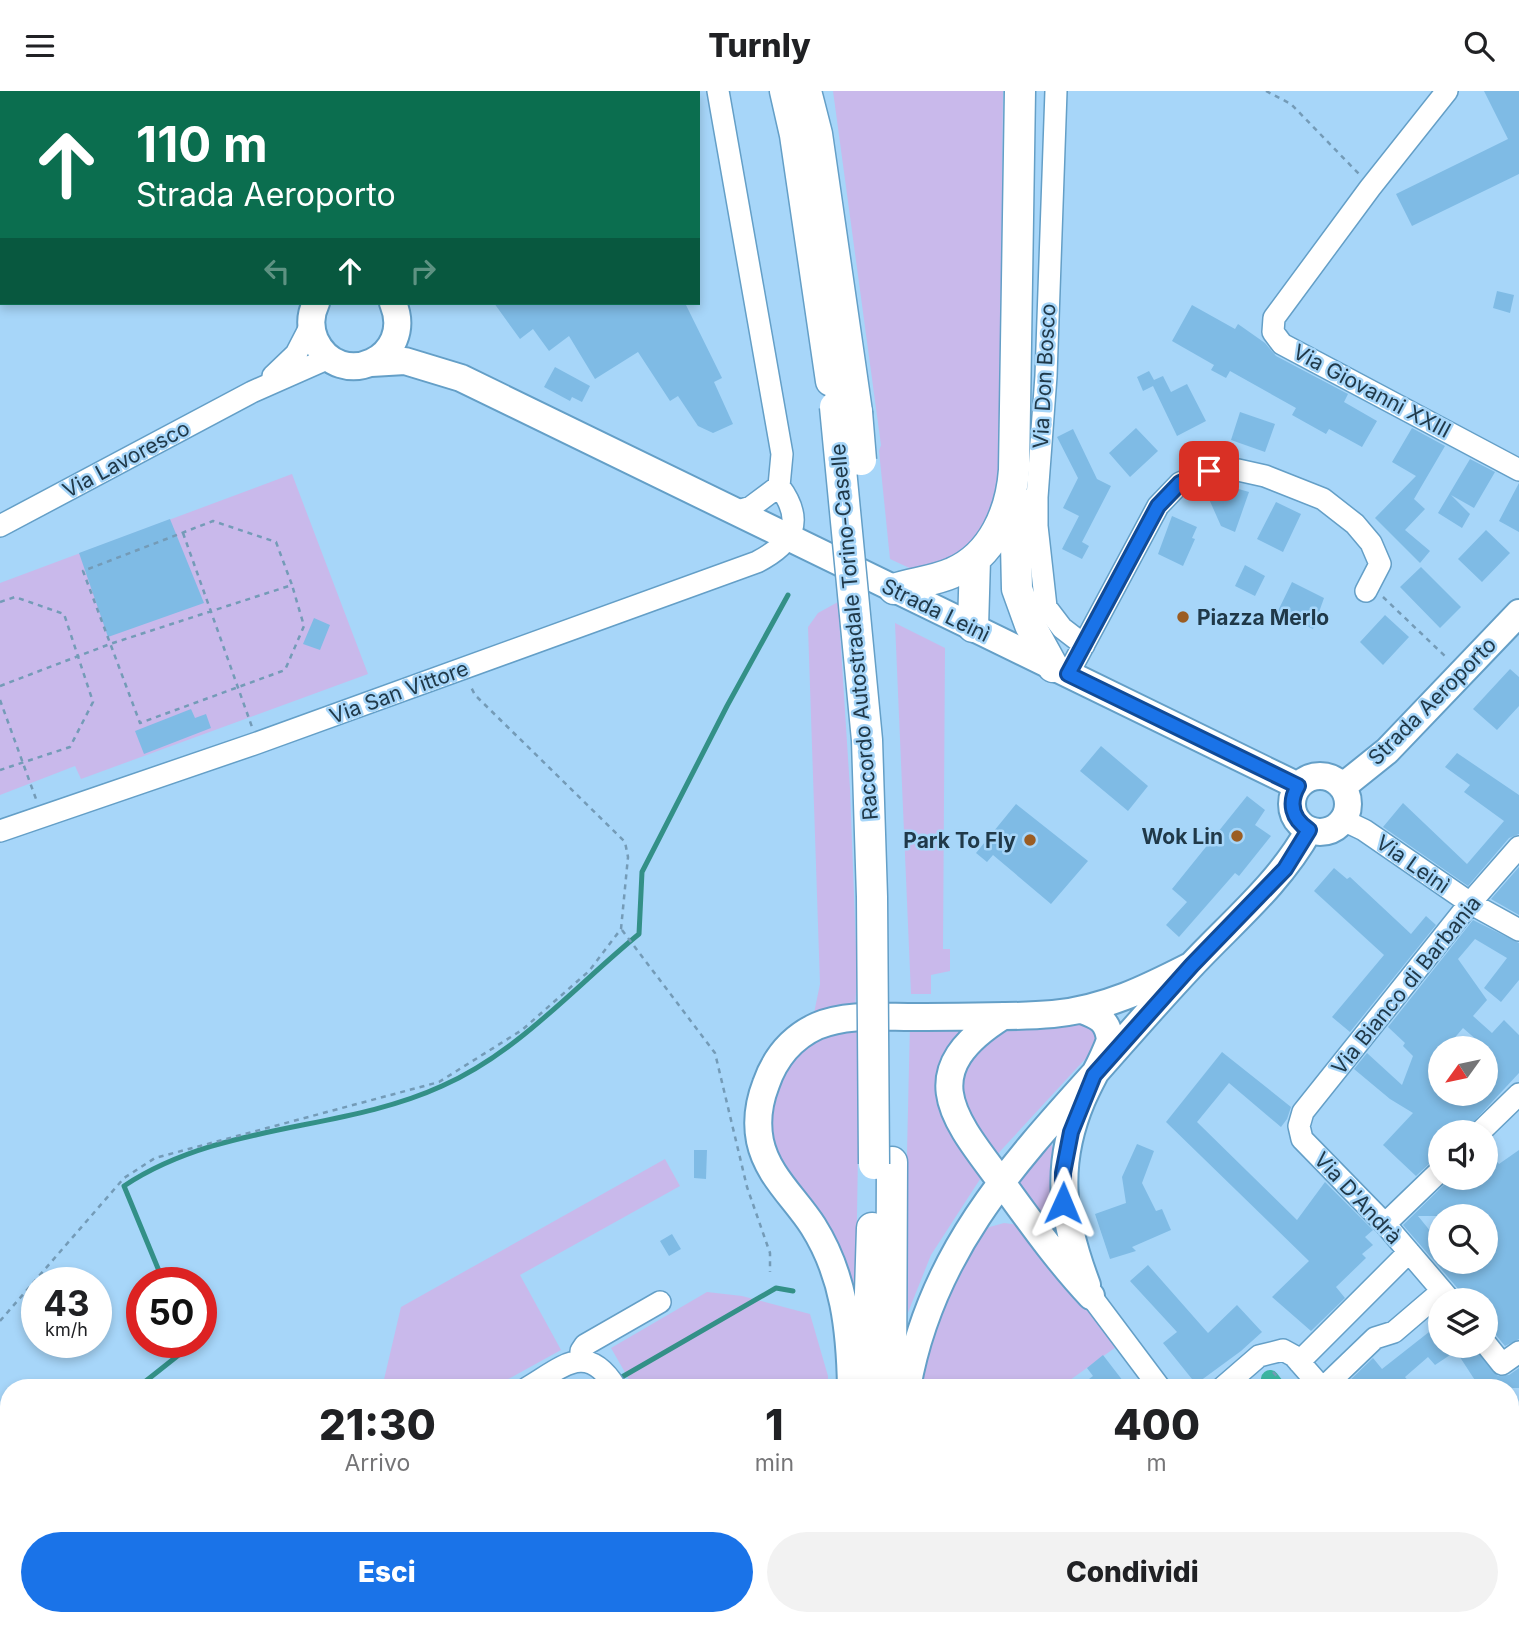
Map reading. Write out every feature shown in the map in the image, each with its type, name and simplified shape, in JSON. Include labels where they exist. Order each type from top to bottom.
[{"type":"highway","name":"Raccordo Autostradale Torino-Caselle","points":[[785,91],[796,135],[846,409]]},
{"type":"highway","name":"Raccordo Autostradale Torino-Caselle","points":[[806,91],[817,134],[884,738],[883,1163],[891,1379]]},
{"type":"highway","points":[[1020,91],[1013,485],[1018,515],[1016,573],[1020,604],[1060,670]]},
{"type":"highway","points":[[894,589],[952,573],[975,559],[999,527],[1013,485]]},
{"type":"highway","points":[[974,628],[975,559]]},
{"type":"highway","points":[[974,628],[1009,588],[1016,573]]},
{"type":"highway","name":"Raccordo Autostradale Torino-Caselle","points":[[868,1379],[883,1163]]},
{"type":"main road","points":[[313,310],[314,338],[329,358]]},
{"type":"main road","points":[[371,363],[391,347],[396,313]]},
{"type":"main road","name":"Strada Leinì","points":[[396,313],[417,347],[461,378]]},
{"type":"main road","name":"Strada Leinì","points":[[329,358],[350,366],[405,361],[461,378],[1298,786]]},
{"type":"main road","name":"Strada Aeroporto","points":[[1342,787],[1387,751],[1519,613]]},
{"type":"main road","points":[[1321,776],[1336,781],[1342,787],[1348,803],[1343,820],[1328,831],[1309,830],[1296,819],[1292,802],[1298,786],[1305,780],[1321,776]]},
{"type":"main road","points":[[910,1379],[930,1306],[971,1225],[1000,1180],[1192,965],[1285,869],[1309,830]]},
{"type":"main road","points":[[851,1379],[848,1330],[836,1271],[811,1224],[776,1178],[760,1141],[758,1118],[769,1074],[788,1045],[803,1033],[833,1021],[857,1017],[1003,1016],[1082,1010],[1137,993],[1192,965]]},
{"type":"main road","points":[[1082,1010],[1097,1015],[1109,1030],[1110,1041],[1071,1132],[1063,1173],[1063,1203],[1069,1232],[1091,1296]]},
{"type":"main road","points":[[1003,1016],[976,1033],[962,1049],[950,1083],[950,1099],[958,1123],[1032,1223],[1091,1296]]},
{"type":"main road","points":[[971,1225],[1011,1216],[1032,1223]]},
{"type":"street","points":[[719,91],[780,436],[779,486],[787,497],[792,520],[790,539]]},
{"type":"street","name":"Via Don Bosco","points":[[1056,91],[1046,376],[1037,526],[1046,607],[1062,628],[1084,645]]},
{"type":"street","points":[[1370,188],[1447,91]]},
{"type":"street","name":"Via Giovanni XXIII","points":[[1370,188],[1274,318],[1277,339],[1519,470]]},
{"type":"street","points":[[253,392],[288,364],[313,310]]},
{"type":"street","points":[[253,392],[329,358]]},
{"type":"street","name":"Via Lavoresco","points":[[0,526],[253,392]]},
{"type":"street","points":[[1060,670],[1084,645],[1158,506],[1180,483],[1209,471],[1238,470],[1265,476],[1323,499],[1355,524],[1371,543],[1380,564],[1368,587]]},
{"type":"street","points":[[736,512],[751,507],[779,486]]},
{"type":"street","name":"Via San Vittore","points":[[0,831],[257,743],[757,562],[780,550],[790,539]]},
{"type":"street","name":"Via Leinì","points":[[1343,820],[1364,830],[1470,903],[1519,930]]},
{"type":"street","name":"Via Bianco di Barbania","points":[[1299,1126],[1303,1112],[1470,903],[1519,847]]},
{"type":"street","points":[[1492,1120],[1519,1094]]},
{"type":"street","name":"Via D'Andrà","points":[[1299,1126],[1302,1139],[1385,1224],[1439,1288]]},
{"type":"street","points":[[1385,1224],[1428,1183]]},
{"type":"street","points":[[1299,1362],[1409,1252]]},
{"type":"street","points":[[1091,1296],[1153,1379]]},
{"type":"street","points":[[581,1360],[581,1351],[586,1345],[660,1302]]},
{"type":"street","points":[[1332,1379],[1375,1338],[1394,1332],[1428,1308]]},
{"type":"street","points":[[1232,1379],[1259,1356],[1283,1350],[1299,1362],[1314,1379]]},
{"type":"street","points":[[542,1379],[581,1360],[593,1362],[610,1379]]},
{"type":"path","points":[[1266,91],[1291,104],[1370,188]]},
{"type":"path","points":[[213,521],[276,542],[292,585],[304,626],[285,670],[140,723],[83,571],[213,521]]},
{"type":"path","points":[[183,533],[257,743]]},
{"type":"path","points":[[0,686],[110,644],[292,585]]},
{"type":"path","points":[[1368,587],[1462,672]]},
{"type":"path","points":[[0,602],[15,597],[64,614],[93,702],[69,747],[22,765],[0,770]]},
{"type":"path","points":[[0,1321],[124,1178],[155,1158],[439,1082],[522,1030],[589,971],[621,929],[628,857],[625,842],[475,695],[461,669]]},
{"type":"path","points":[[0,701],[22,765],[44,817]]},
{"type":"path","points":[[621,929],[715,1053],[747,1187],[770,1253],[770,1272]]},
{"type":"shaded area","points":[[833,91],[1003,91],[999,481],[996,516],[971,556],[918,572],[890,559],[879,451],[881,445]]},
{"type":"shaded area","points":[[292,474],[368,674],[81,779],[75,766],[0,795],[0,583]]},
{"type":"shaded area","points":[[838,602],[850,789],[857,975],[855,1009],[814,1013],[820,984],[808,627],[818,613]]},
{"type":"shaded area","points":[[895,623],[945,648],[943,949],[950,949],[950,971],[931,975],[931,994],[911,994]]},
{"type":"shaded area","points":[[1093,1021],[1100,1043],[993,1159],[985,1154],[955,1075],[1004,1024]]},
{"type":"shaded area","points":[[910,1023],[974,1023],[944,1070],[984,1173],[931,1255],[903,1325]]},
{"type":"shaded area","points":[[860,1024],[856,1281],[853,1294],[785,1177],[769,1139],[767,1115],[772,1088],[783,1064],[791,1054],[814,1039]]},
{"type":"shaded area","points":[[1050,1142],[1053,1148],[1051,1199],[1064,1254],[1011,1185]]},
{"type":"shaded area","points":[[665,1159],[680,1186],[520,1275],[561,1350],[508,1379],[384,1379],[401,1307]]},
{"type":"shaded area","points":[[1004,1223],[1021,1225],[1116,1347],[1072,1379],[917,1379],[927,1331],[979,1230]]},
{"type":"shaded area","points":[[707,1292],[742,1296],[810,1314],[828,1379],[629,1379],[611,1348]]},
{"type":"building","points":[[1484,91],[1519,91],[1519,174],[1412,226],[1396,194],[1508,139]]},
{"type":"building","points":[[1497,291],[1514,295],[1510,313],[1493,308]]},
{"type":"building","points":[[495,305],[686,305],[722,378],[714,382],[733,424],[713,433],[698,426],[678,396],[670,401],[638,352],[595,379],[569,336],[549,351],[533,329],[520,339]]},
{"type":"building","points":[[1192,305],[1235,329],[1238,324],[1265,343],[1276,356],[1348,394],[1344,402],[1377,421],[1362,447],[1329,429],[1326,434],[1292,415],[1296,408],[1230,371],[1226,378],[1211,370],[1214,365],[1172,341]]},
{"type":"building","points":[[555,367],[590,386],[582,402],[572,397],[570,401],[544,387]]},
{"type":"building","points":[[1149,371],[1154,380],[1163,376],[1171,392],[1187,384],[1206,421],[1177,436],[1153,386],[1143,391],[1137,377]]},
{"type":"building","points":[[1240,412],[1275,424],[1265,452],[1231,440]]},
{"type":"building","points":[[1136,428],[1158,451],[1130,477],[1109,453]]},
{"type":"building","points":[[1412,428],[1445,446],[1414,499],[1425,509],[1405,530],[1430,551],[1420,563],[1375,518],[1416,476],[1392,462]]},
{"type":"building","points":[[1073,429],[1097,479],[1111,486],[1082,542],[1089,546],[1082,559],[1062,549],[1079,516],[1063,508],[1078,478],[1057,437]]},
{"type":"building","points":[[1470,459],[1495,472],[1474,508],[1451,495],[1470,514],[1462,528],[1438,513]]},
{"type":"building","points":[[1519,483],[1519,532],[1499,521]]},
{"type":"building","points":[[1211,488],[1235,488],[1249,492],[1235,532],[1221,526],[1209,499]]},
{"type":"building","points":[[1276,502],[1301,514],[1283,552],[1257,539]]},
{"type":"building","points":[[1172,516],[1197,527],[1192,538],[1195,539],[1183,566],[1158,554]]},
{"type":"building","points":[[170,519],[204,603],[108,637],[79,553]]},
{"type":"building","points":[[1486,530],[1510,553],[1482,582],[1458,559]]},
{"type":"building","points":[[1245,565],[1265,576],[1255,596],[1235,586]]},
{"type":"building","points":[[1421,567],[1461,607],[1440,628],[1400,587]]},
{"type":"building","points":[[1292,582],[1324,598],[1313,629],[1299,622],[1297,626],[1276,615]]},
{"type":"building","points":[[1385,615],[1409,637],[1383,665],[1360,642]]},
{"type":"building","points":[[314,618],[330,625],[320,650],[303,644]]},
{"type":"building","points":[[1510,669],[1519,677],[1519,706],[1497,730],[1473,709]]},
{"type":"building","points":[[191,709],[195,718],[206,714],[211,728],[144,754],[135,731]]},
{"type":"building","points":[[1101,746],[1148,786],[1128,811],[1080,771]]},
{"type":"building","points":[[1457,753],[1519,795],[1519,834],[1509,838],[1468,886],[1383,827],[1403,803],[1467,864],[1504,821],[1464,792],[1470,785],[1445,767]]},
{"type":"building","points":[[1247,796],[1265,810],[1255,825],[1271,836],[1239,876],[1235,873],[1179,937],[1166,925],[1187,902],[1172,889]]},
{"type":"building","points":[[1016,804],[1088,861],[1051,904],[993,855],[987,862],[976,853]]},
{"type":"building","points":[[1519,867],[1519,915],[1491,899]]},
{"type":"building","points":[[1334,868],[1347,879],[1350,877],[1411,934],[1426,916],[1436,925],[1350,1032],[1332,1017],[1384,955],[1314,891]]},
{"type":"building","points":[[1473,920],[1519,943],[1519,980],[1501,1002],[1484,988],[1507,958],[1475,939],[1458,959],[1487,1000],[1473,1016],[1492,1033],[1504,1020],[1519,1035],[1519,1073],[1498,1096],[1498,1036],[1472,1036],[1463,1028],[1456,1036],[1428,1036],[1428,1106],[1488,1106],[1475,1120],[1428,1120],[1428,1165],[1416,1176],[1383,1145],[1413,1113],[1390,1099],[1354,1069],[1367,1053],[1402,1085],[1413,1056],[1403,1046],[1405,1043],[1388,1027]]},
{"type":"building","points":[[1222,1052],[1291,1107],[1287,1119],[1281,1127],[1229,1083],[1197,1122],[1297,1220],[1325,1182],[1373,1230],[1365,1237],[1373,1245],[1362,1254],[1366,1258],[1336,1287],[1345,1298],[1311,1331],[1272,1297],[1309,1261],[1166,1122]]},
{"type":"building","points":[[1137,1144],[1154,1151],[1142,1183],[1156,1211],[1162,1209],[1171,1230],[1132,1247],[1136,1251],[1110,1259],[1095,1214],[1126,1203],[1122,1177]]},
{"type":"building","points":[[694,1150],[707,1150],[706,1179],[694,1178]]},
{"type":"building","points":[[1519,1150],[1519,1339],[1505,1346],[1498,1337],[1498,1288],[1457,1288],[1445,1274],[1498,1274],[1498,1204],[1428,1204],[1428,1216],[1418,1216],[1428,1228],[1428,1254],[1403,1225],[1439,1190],[1498,1190],[1498,1163]]},
{"type":"building","points":[[672,1234],[681,1249],[669,1256],[660,1241]]},
{"type":"building","points":[[1148,1265],[1208,1333],[1237,1305],[1262,1332],[1203,1379],[1192,1379],[1163,1343],[1177,1332],[1130,1281]]},
{"type":"building","points":[[1428,1333],[1428,1357],[1405,1377],[1407,1379],[1351,1379],[1373,1358],[1382,1369]]},
{"type":"building","points":[[1103,1355],[1121,1379],[1089,1379],[1093,1376],[1087,1368]]},
{"type":"building","points":[[1429,1358],[1446,1358],[1435,1365]]},
{"type":"building","points":[[1461,1358],[1483,1358],[1498,1376],[1509,1375],[1519,1368],[1519,1379],[1474,1379]]},
{"type":"waterway","points":[[157,1267],[124,1186],[161,1165],[200,1150],[240,1138],[364,1112],[404,1101],[442,1086],[470,1072],[521,1037],[639,934],[642,872],[727,706],[788,595]]},
{"type":"waterway","points":[[618,1379],[776,1288],[793,1291]]},
{"type":"waterway","points":[[148,1379],[175,1358]]},
{"type":"place","name":"Piazza Merlo","points":[[1183,617]]},
{"type":"place","name":"Wok Lin","points":[[1237,836]]},
{"type":"place","name":"Park To Fly","points":[[1030,840]]},
{"type":"route","points":[[1063,1203],[1063,1173],[1071,1132],[1094,1075],[1192,965],[1285,869],[1309,830],[1296,819],[1293,810],[1292,802],[1298,786],[1068,674],[1158,506],[1180,483],[1209,471]]}]
